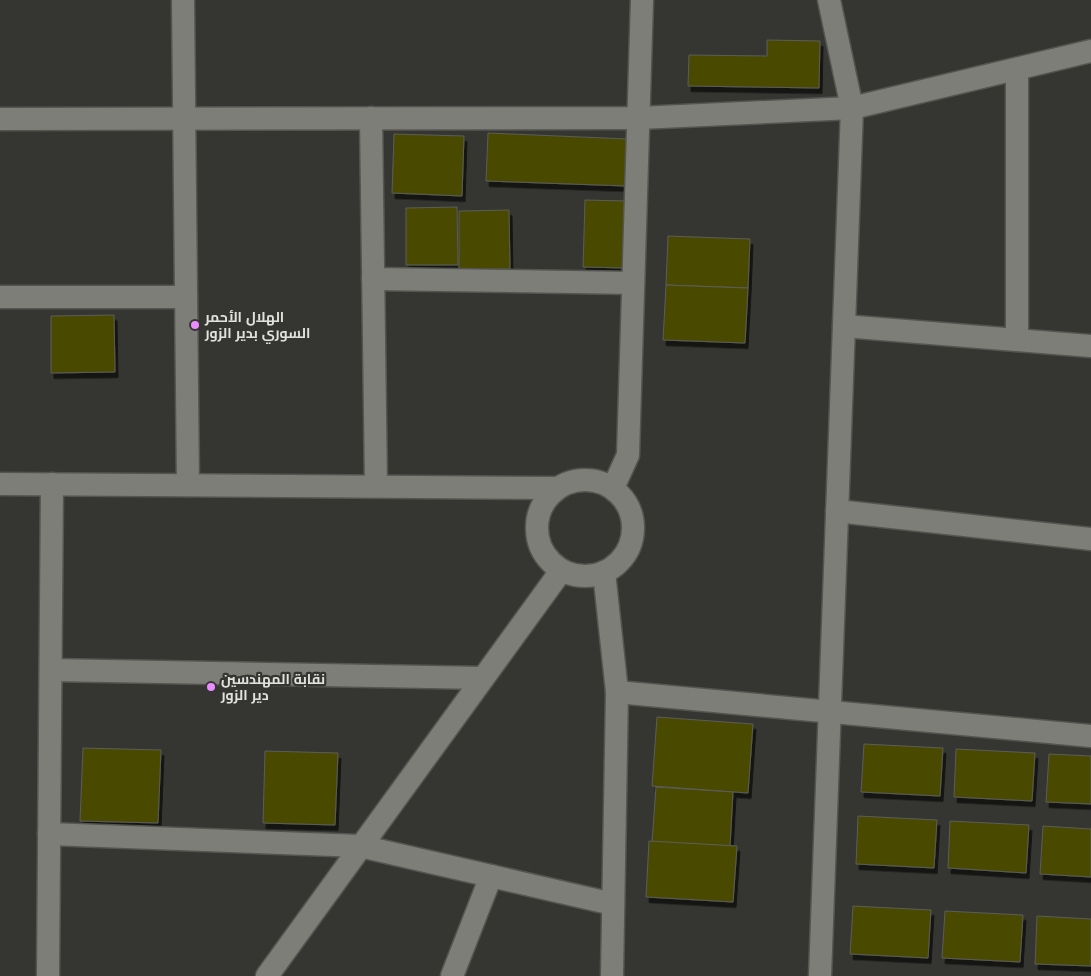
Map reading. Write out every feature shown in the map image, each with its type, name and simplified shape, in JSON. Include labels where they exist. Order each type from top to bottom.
[{"type":"street","points":[[183,0],[188,485]]},
{"type":"street","points":[[613,488],[628,455],[642,0]]},
{"type":"street","points":[[820,976],[852,108],[829,0]]},
{"type":"street","points":[[0,119],[639,118],[852,108],[1091,51]]},
{"type":"street","points":[[1017,69],[1017,340]]},
{"type":"street","points":[[371,118],[376,486]]},
{"type":"street","points":[[373,280],[633,283]]},
{"type":"street","points":[[0,297],[186,297]]},
{"type":"street","points":[[844,326],[1091,346]]},
{"type":"street","points":[[585,479],[600,481],[613,488],[624,498],[631,511],[634,525],[632,540],[627,553],[617,565],[604,572],[590,576],[575,576],[562,571],[549,560],[540,546],[536,530],[538,514],[546,499],[558,488],[571,481],[585,479]]},
{"type":"street","points":[[0,484],[558,488]]},
{"type":"street","points":[[48,976],[52,484]]},
{"type":"street","points":[[837,511],[1091,539]]},
{"type":"street","points":[[267,976],[562,571]]},
{"type":"street","points":[[604,572],[618,692],[612,976]]},
{"type":"street","points":[[51,670],[483,678]]},
{"type":"street","points":[[618,692],[1091,736]]},
{"type":"street","points":[[49,834],[360,846],[613,904]]},
{"type":"street","points":[[452,976],[491,876]]},
{"type":"building","points":[[767,40],[820,41],[819,88],[688,86],[689,55],[767,56]]},
{"type":"building","points":[[488,133],[628,139],[626,186],[486,181]]},
{"type":"building","points":[[394,134],[464,136],[462,196],[392,193]]},
{"type":"building","points":[[585,200],[628,201],[626,268],[583,267]]},
{"type":"building","points":[[457,207],[458,265],[406,265],[406,208]]},
{"type":"building","points":[[509,210],[510,269],[459,270],[459,211]]},
{"type":"building","points":[[668,236],[750,239],[748,288],[666,285]]},
{"type":"building","points":[[666,285],[748,288],[745,343],[663,340]]},
{"type":"building","points":[[114,315],[115,372],[51,373],[51,316]]},
{"type":"building","points":[[657,717],[753,724],[748,793],[652,786]]},
{"type":"building","points":[[864,744],[943,748],[940,796],[861,792]]},
{"type":"building","points":[[83,748],[161,750],[158,823],[80,821]]},
{"type":"building","points":[[956,749],[1035,753],[1032,801],[954,797]]},
{"type":"building","points":[[265,751],[338,753],[335,825],[263,823]]},
{"type":"building","points":[[1049,754],[1091,756],[1091,804],[1046,802]]},
{"type":"building","points":[[656,787],[733,792],[730,846],[652,842]]},
{"type":"building","points":[[858,816],[937,820],[934,868],[856,864]]},
{"type":"building","points":[[950,821],[1029,825],[1026,873],[948,868]]},
{"type":"building","points":[[1043,826],[1091,829],[1091,877],[1040,874]]},
{"type":"building","points":[[649,841],[737,846],[733,902],[646,897]]},
{"type":"building","points":[[853,906],[931,910],[928,958],[850,954]]},
{"type":"building","points":[[945,911],[1023,915],[1020,962],[942,958]]},
{"type":"building","points":[[1037,916],[1091,919],[1091,966],[1035,964]]},
{"type":"place","name":"الهلال الأحمر السوري بدير الزور","points":[[195,325]]},
{"type":"place","name":"نقابة المهندسين دير الزور","points":[[211,687]]}]
